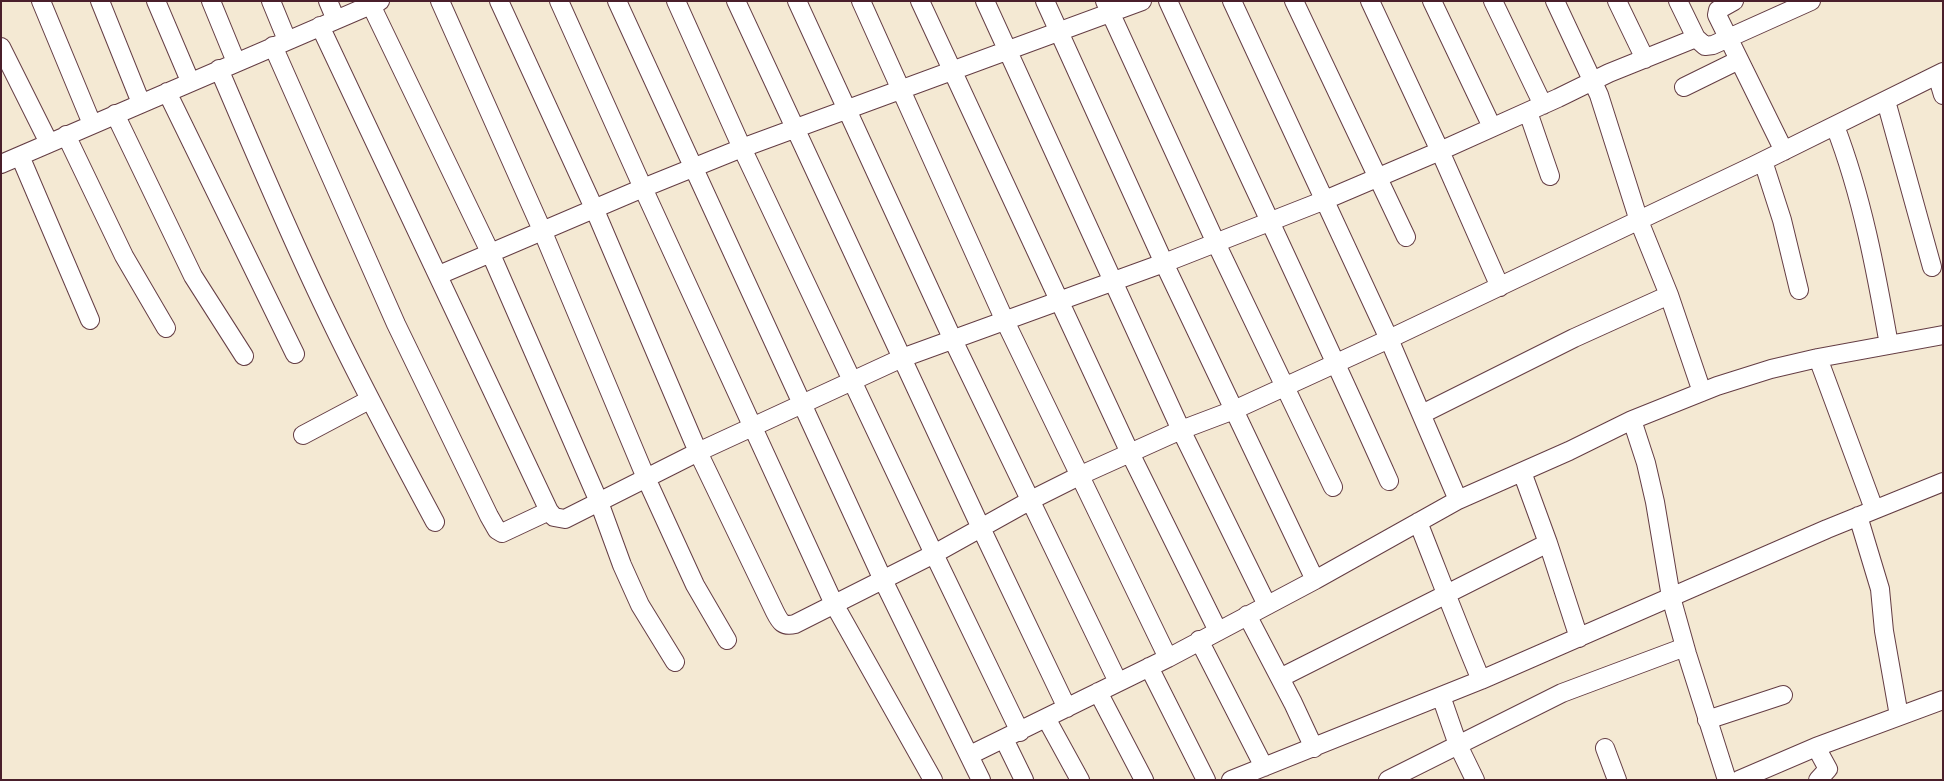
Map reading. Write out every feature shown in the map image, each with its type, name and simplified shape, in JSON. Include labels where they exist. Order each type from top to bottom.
[{"type":"street","points":[[41,1],[92,124]]},
{"type":"street","points":[[100,1],[141,103]]},
{"type":"street","points":[[156,1],[190,82]]},
{"type":"street","points":[[211,1],[236,62]]},
{"type":"street","points":[[271,1],[280,43],[396,324],[488,516],[497,530],[502,533],[549,511]]},
{"type":"street","points":[[328,1],[328,23],[439,275],[549,511],[554,517],[565,519],[698,452],[902,358],[1164,263],[1325,200],[1440,151],[1593,81],[1696,38]]},
{"type":"street","points":[[440,1],[542,230],[646,478],[695,585],[727,640]]},
{"type":"street","points":[[499,1],[594,208],[698,452],[781,623],[787,626],[795,624],[934,554],[1031,500],[1081,475],[1130,452],[1234,410],[1337,364],[1639,221],[1940,74],[1943,95]]},
{"type":"street","points":[[559,1],[834,604],[933,780]]},
{"type":"street","points":[[617,1],[883,580],[981,780]]},
{"type":"street","points":[[676,1],[742,148],[1020,732]]},
{"type":"street","points":[[736,1],[981,528],[1068,708]]},
{"type":"street","points":[[797,1],[953,340],[1118,682]]},
{"type":"street","points":[[860,1],[1004,320],[1081,475],[1168,658]]},
{"type":"street","points":[[920,1],[1130,452],[1218,631]]},
{"type":"street","points":[[985,1],[1181,430],[1267,605]]},
{"type":"street","points":[[1045,1],[1164,263],[1315,580]]},
{"type":"street","points":[[439,275],[594,208],[742,148],[1059,32],[1108,7],[1142,1]]},
{"type":"street","points":[[1168,1],[1268,222],[1337,364],[1388,481]]},
{"type":"street","points":[[1232,1],[1389,339],[1458,500]]},
{"type":"street","points":[[1294,1],[1406,237]]},
{"type":"street","points":[[1370,1],[1440,151],[1500,287]]},
{"type":"street","points":[[1432,1],[1492,127]]},
{"type":"street","points":[[1493,1],[1535,108],[1550,176]]},
{"type":"street","points":[[1555,1],[1606,113],[1639,221],[1669,295],[1702,392]]},
{"type":"street","points":[[1617,1],[1645,59]]},
{"type":"street","points":[[1678,1],[1696,38],[1705,46],[1729,38],[1811,1]]},
{"type":"street","points":[[1734,1],[1717,12],[1784,151]]},
{"type":"street","points":[[1,164],[375,3],[490,252],[599,502],[622,565],[640,605],[675,662]]},
{"type":"street","points":[[1108,7],[1216,243],[1332,487]]},
{"type":"street","points":[[1,47],[49,143]]},
{"type":"street","points":[[1684,87],[1739,60]]},
{"type":"street","points":[[219,69],[292,238],[370,400],[435,522]]},
{"type":"street","points":[[167,92],[295,354]]},
{"type":"street","points":[[1886,100],[1932,267]]},
{"type":"street","points":[[116,114],[193,276],[244,356]]},
{"type":"street","points":[[1835,126],[1846,154],[1868,236],[1889,345]]},
{"type":"street","points":[[66,136],[124,256],[166,328]]},
{"type":"street","points":[[20,156],[90,320]]},
{"type":"street","points":[[1763,161],[1782,220],[1799,290]]},
{"type":"street","points":[[1422,414],[1574,338],[1669,295]]},
{"type":"street","points":[[970,756],[1168,658],[1315,580],[1458,500],[1632,420],[1702,392],[1771,369],[1943,334]]},
{"type":"street","points":[[1818,358],[1866,513],[1880,589],[1884,631],[1899,716]]},
{"type":"street","points":[[303,435],[370,400]]},
{"type":"street","points":[[1632,420],[1646,462],[1672,597],[1727,780]]},
{"type":"street","points":[[1522,472],[1548,543],[1579,638]]},
{"type":"street","points":[[1231,780],[1482,680],[1866,513],[1943,482]]},
{"type":"street","points":[[1418,522],[1461,633],[1482,680]]},
{"type":"street","points":[[1280,678],[1548,543]]},
{"type":"street","points":[[1247,615],[1314,748]]},
{"type":"street","points":[[1199,640],[1264,766]]},
{"type":"street","points":[[1388,780],[1562,693],[1686,647]]},
{"type":"street","points":[[1148,667],[1206,780]]},
{"type":"street","points":[[1098,692],[1144,780]]},
{"type":"street","points":[[1708,720],[1783,695]]},
{"type":"street","points":[[1442,696],[1458,745],[1475,780]]},
{"type":"street","points":[[1739,780],[1816,747],[1943,700]]},
{"type":"street","points":[[1046,718],[1080,780]]},
{"type":"street","points":[[1004,739],[1024,780]]},
{"type":"street","points":[[1816,747],[1828,769],[1818,780]]},
{"type":"street","points":[[1605,748],[1617,780]]}]
